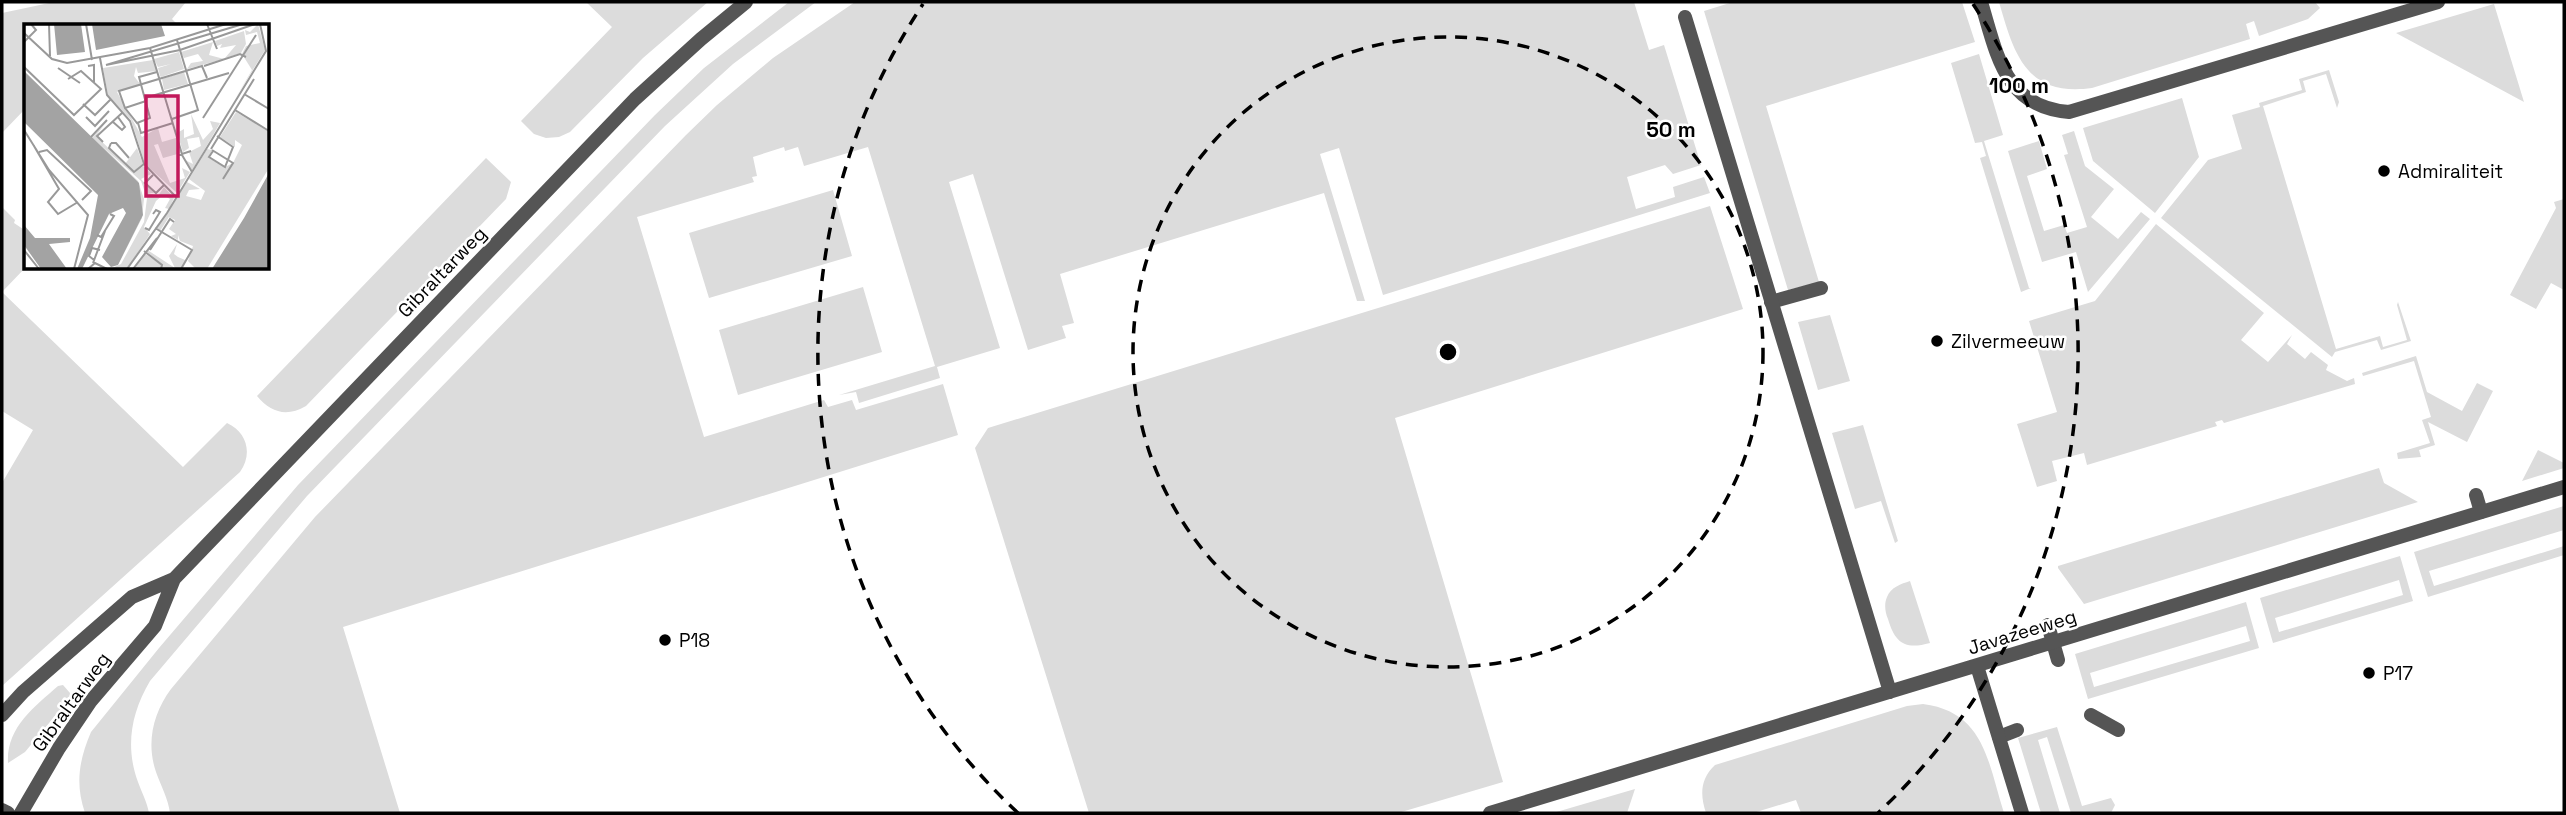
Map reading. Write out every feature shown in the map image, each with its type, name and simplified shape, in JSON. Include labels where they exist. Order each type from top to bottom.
[{"type":"street","name":"Gibraltarweg","points":[[21,813],[90,702],[155,626],[174,579],[635,99],[746,2]]},
{"type":"street","points":[[1981,2],[2000,64],[2010,80],[2022,94],[2036,104],[2069,112],[2437,2]]},
{"type":"street","points":[[1685,17],[1890,692]]},
{"type":"street","points":[[1772,302],[1821,288]]},
{"type":"street","name":"Javazeeweg","points":[[1490,813],[2564,487]]},
{"type":"street","points":[[2476,495],[2481,512]]},
{"type":"street","name":"Gibraltarweg","points":[[2,715],[23,692],[132,597],[174,579]]},
{"type":"street","points":[[2048,625],[2058,660]]},
{"type":"street","points":[[1977,666],[2022,813]]},
{"type":"street","points":[[2091,715],[2118,730]]},
{"type":"street","points":[[1998,737],[2017,730]]},
{"type":"street","points":[[2,810],[8,813]]},
{"type":"shaded area","points":[[54,2],[186,2],[172,19],[177,24],[24,24],[24,110],[2,133],[2,13]]},
{"type":"shaded area","points":[[586,2],[708,2],[643,58],[570,132],[559,137],[546,138],[534,134],[521,121],[612,27]]},
{"type":"shaded area","points":[[789,2],[816,2],[733,64],[665,126],[307,496],[150,681],[134,718],[131,743],[134,769],[149,813],[85,813],[79,782],[84,752],[91,732],[298,485],[655,115],[704,68]]},
{"type":"shaded area","points":[[855,2],[1634,2],[1649,50],[1664,45],[1701,165],[1673,174],[1665,165],[1627,177],[1636,209],[1675,197],[1673,187],[1704,177],[1710,193],[1383,295],[1339,148],[1320,154],[1365,301],[1357,301],[1324,193],[1060,274],[1074,323],[1062,326],[1066,338],[1028,350],[973,174],[949,182],[1000,348],[937,367],[940,378],[859,403],[856,392],[839,395],[935,366],[868,147],[804,166],[798,147],[785,151],[784,147],[753,157],[757,176],[752,177],[754,182],[637,217],[704,437],[824,400],[828,407],[852,400],[856,410],[943,384],[958,435],[343,627],[400,813],[170,813],[153,761],[153,729],[160,708],[171,689],[315,517],[717,105],[773,58]]},
{"type":"shaded area","points":[[1733,2],[1962,2],[1975,42],[1766,106],[1819,282],[1788,290],[1704,11]]},
{"type":"shaded area","points":[[1999,2],[2315,2],[2320,8],[2308,19],[2259,36],[2254,21],[2246,24],[2250,39],[2092,88],[2070,89],[2052,86],[2026,68],[2011,39]]},
{"type":"shaded area","points":[[2494,4],[2524,102],[2396,33]]},
{"type":"shaded area","points":[[1979,54],[2003,135],[1984,141],[2031,288],[2021,292],[1980,158],[1986,156],[1982,142],[1975,143],[1951,63]]},
{"type":"shaded area","points":[[2329,70],[2339,102],[2337,108],[2326,74],[2303,81],[2306,92],[2263,106],[2336,349],[2380,336],[2383,347],[2407,340],[2398,302],[2411,341],[2381,350],[2377,340],[2335,352],[2332,357],[2161,218],[2208,160],[2242,149],[2232,115],[2260,107],[2259,103],[2302,90],[2299,79]]},
{"type":"shaded area","points":[[2182,98],[2199,157],[2155,213],[2093,161],[2083,128]]},
{"type":"shaded area","points":[[2074,131],[2085,166],[2114,189],[2091,217],[2118,239],[2141,212],[2150,219],[2088,292],[2076,252],[2042,262],[2008,151],[2039,141],[2047,169],[2027,176],[2044,231],[2064,225],[2067,233],[2087,227],[2064,155],[2068,154],[2062,135]]},
{"type":"shaded area","points":[[486,158],[511,182],[506,199],[306,406],[280,412],[262,402],[257,396]]},
{"type":"shaded area","points":[[833,190],[852,256],[709,298],[689,233]]},
{"type":"shaded area","points":[[2564,199],[2564,290],[2551,283],[2536,309],[2510,295],[2556,208],[2554,202]]},
{"type":"shaded area","points":[[1710,206],[1743,309],[1395,418],[1503,782],[1398,813],[1089,813],[975,448],[988,428]]},
{"type":"shaded area","points":[[2,207],[15,220],[14,223],[24,230],[24,269],[2,292]]},
{"type":"shaded area","points":[[2156,224],[2264,313],[2241,340],[2268,362],[2292,335],[2287,344],[2305,359],[2311,352],[2328,365],[2326,370],[2347,381],[2354,378],[2355,384],[2224,423],[2222,420],[2215,422],[2217,426],[2087,465],[2084,453],[2052,461],[2057,481],[2037,487],[2017,424],[2057,412],[2029,321],[2095,301]]},
{"type":"shaded area","points":[[863,287],[882,352],[738,395],[719,330]]},
{"type":"shaded area","points":[[2,292],[183,467],[227,423],[239,432],[247,451],[240,472],[2,686],[2,483],[33,430],[2,411]]},
{"type":"shaded area","points":[[1830,315],[1850,381],[1818,390],[1798,322]]},
{"type":"shaded area","points":[[2416,356],[2427,392],[2462,411],[2477,383],[2493,391],[2467,442],[2428,422],[2435,445],[2419,450],[2421,457],[2398,459],[2397,453],[2430,443],[2422,420],[2431,417],[2414,361],[2363,376],[2362,373]]},
{"type":"shaded area","points":[[1863,425],[1898,541],[1895,543],[1881,501],[1855,509],[1832,433]]},
{"type":"shaded area","points":[[2538,450],[2564,463],[2564,468],[2522,481]]},
{"type":"shaded area","points":[[2379,468],[2384,483],[2418,502],[2084,604],[2058,568],[2058,566]]},
{"type":"shaded area","points":[[2564,506],[2564,530],[2429,571],[2434,586],[2564,546],[2564,555],[2428,597],[2414,552]]},
{"type":"shaded area","points":[[2400,556],[2413,601],[2273,643],[2260,598]],"holes":[[[2399,580],[2403,595],[2279,632],[2275,618]]]},
{"type":"shaded area","points":[[1910,581],[1930,643],[1914,646],[1902,643],[1894,634],[1887,616],[1885,605],[1889,594],[1897,586]]},
{"type":"shaded area","points":[[2246,602],[2259,648],[2088,699],[2075,654]],"holes":[[[2246,626],[2250,641],[2094,687],[2090,673]]]},
{"type":"shaded area","points":[[63,685],[70,693],[69,699],[25,752],[8,763],[12,739],[23,719],[58,686]]},
{"type":"shaded area","points":[[1923,704],[1944,709],[1960,717],[1972,729],[1988,759],[2004,813],[1801,813],[1796,800],[1753,813],[1706,813],[1703,800],[1704,782],[1715,765],[1907,706]]},
{"type":"shaded area","points":[[2057,727],[2082,806],[2111,798],[2115,805],[2111,813],[2071,813],[2047,737],[2038,740],[2060,813],[2041,813],[2018,738]]},
{"type":"shaded area","points":[[1635,789],[1627,813],[1553,813]]},
{"type":"place","name":"Admiraliteit","points":[[2384,171]]},
{"type":"place","name":"Zilvermeeuw","points":[[1937,341]]},
{"type":"place","name":"P18","points":[[665,640]]},
{"type":"place","name":"P17","points":[[2369,673]]}]
